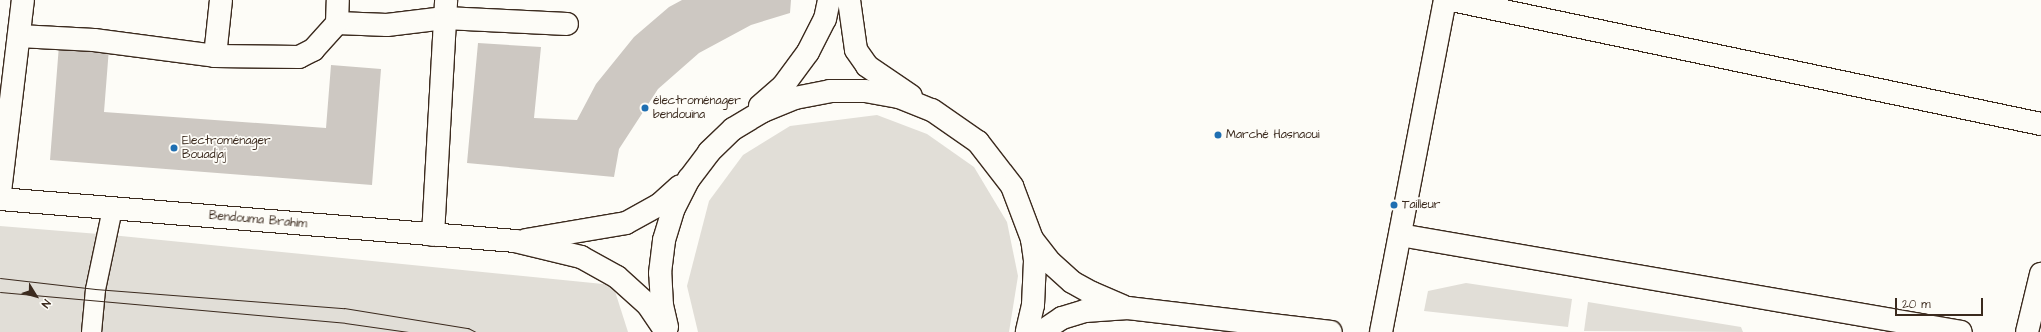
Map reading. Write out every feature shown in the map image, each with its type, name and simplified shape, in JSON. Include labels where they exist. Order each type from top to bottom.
[{"type":"street","points":[[0,192],[23,0]]},
{"type":"street","points":[[215,56],[222,0]]},
{"type":"street","points":[[19,36],[94,40],[215,56],[299,57],[312,50],[337,23],[338,0]]},
{"type":"street","points":[[667,332],[662,306],[660,279],[664,240],[674,208],[689,179],[709,152],[783,86],[808,52],[825,19],[829,0]]},
{"type":"street","points":[[849,0],[856,50],[867,66],[978,142],[1012,186],[1032,239],[1036,283],[1027,332]]},
{"type":"street","points":[[1381,332],[1445,0]]},
{"type":"street","points":[[1452,0],[2041,124]]},
{"type":"street","points":[[337,23],[387,25],[446,9],[567,24]]},
{"type":"street","points":[[433,235],[446,9]]},
{"type":"street","points":[[733,129],[769,108],[795,98],[830,91],[865,91],[892,96],[932,110]]},
{"type":"street","points":[[515,241],[626,224],[659,205],[689,179]]},
{"type":"street","name":"Bendouma Brahim","points":[[0,199],[515,241]]},
{"type":"street","points":[[91,332],[95,289],[112,208]]},
{"type":"street","points":[[1400,235],[1961,332]]},
{"type":"street","points":[[1032,239],[1052,263],[1072,282],[1092,294],[1128,308]]},
{"type":"street","points":[[515,241],[581,257],[617,277],[648,305],[667,332]]},
{"type":"street","points":[[2026,332],[2041,274]]},
{"type":"street","points":[[1041,332],[1062,318],[1085,311],[1128,308],[1331,332]]},
{"type":"shaded area","points":[[877,115],[927,134],[974,167],[1007,222],[1018,276],[1009,332],[698,332],[687,286],[709,201],[743,155],[790,126]]},
{"type":"shaded area","points":[[0,226],[111,235],[613,285],[628,332],[0,332]]},
{"type":"shaded area","points":[[1466,283],[1572,299],[1568,327],[1424,311],[1428,291]]},
{"type":"shaded area","points":[[1588,302],[1741,327],[1743,332],[1584,331]]},
{"type":"building","points":[[682,0],[791,0],[790,13],[751,25],[699,53],[658,89],[619,149],[614,177],[467,163],[478,43],[541,47],[534,118],[577,120],[596,84],[634,37],[669,7]]},
{"type":"building","points":[[59,45],[109,48],[104,112],[326,128],[331,65],[381,69],[372,185],[50,160]]},
{"type":"tram line","points":[[0,278],[95,289],[344,308],[468,328],[476,332]]},
{"type":"tram line","points":[[0,292],[345,323],[408,332]]},
{"type":"place","name":"électroménager bendouina","points":[[645,108]]},
{"type":"place","name":"Marché Hasnaoui","points":[[1218,135]]},
{"type":"place","name":"Electroménager Bouadjaj","points":[[174,148]]},
{"type":"place","name":"Tailleur","points":[[1394,205]]}]
